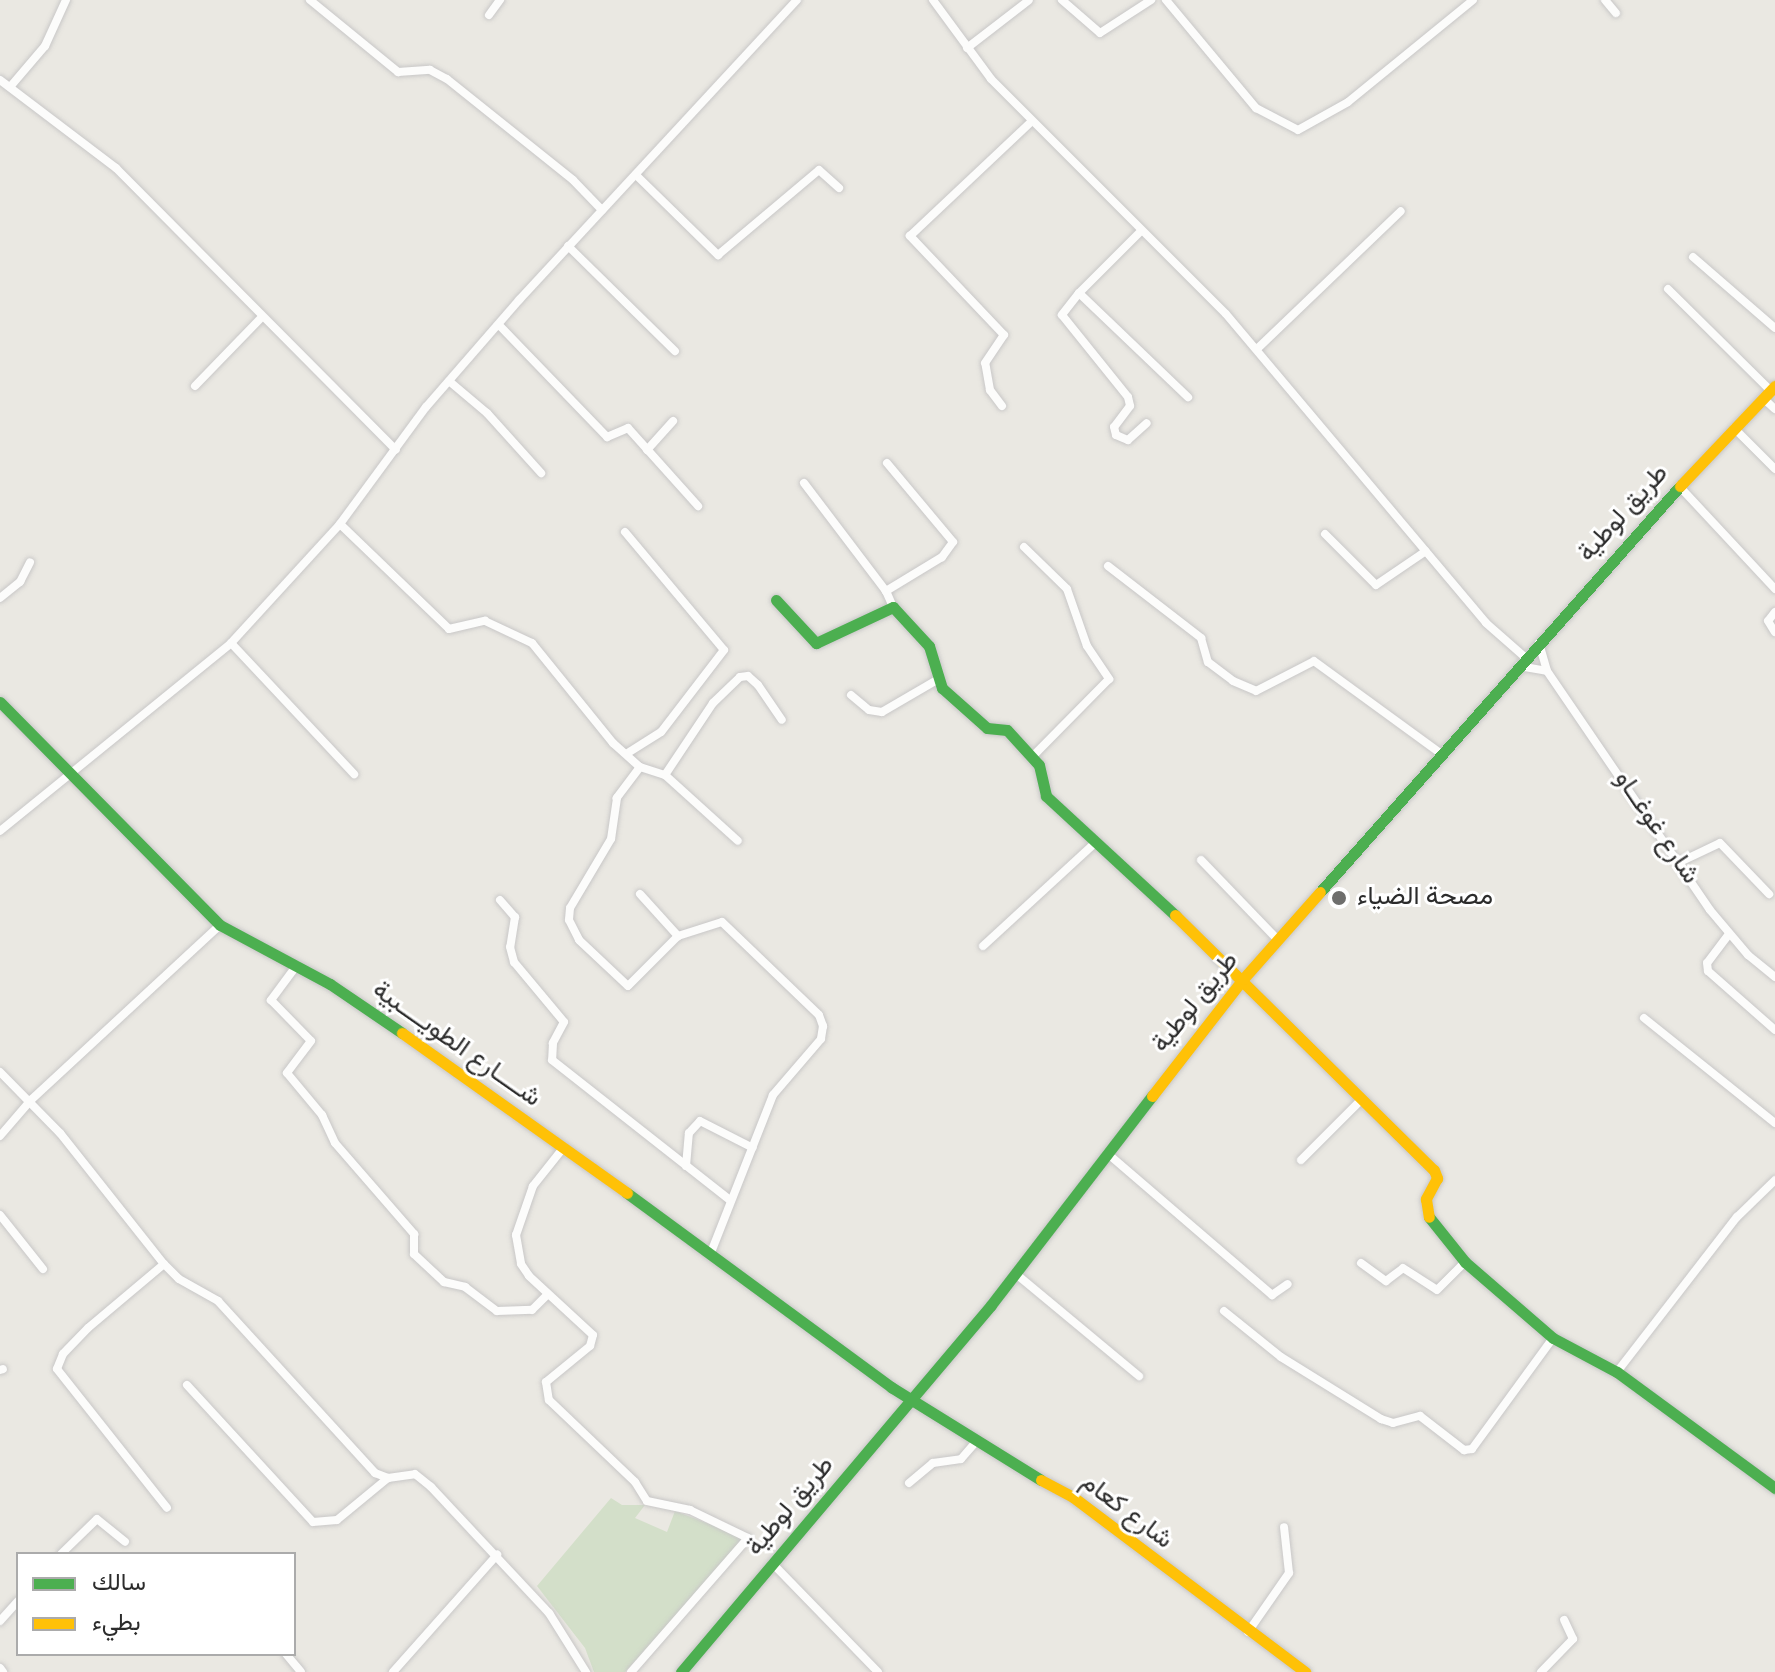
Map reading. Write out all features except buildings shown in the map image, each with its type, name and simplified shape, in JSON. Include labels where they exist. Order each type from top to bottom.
[{"type":"street","points":[[10,87],[45,46],[66,0]]},
{"type":"street","points":[[310,0],[398,72],[430,70],[447,79],[573,180],[602,210]]},
{"type":"street","points":[[489,15],[500,0]]},
{"type":"street","points":[[0,831],[72,776],[231,643],[340,524],[449,381],[568,246],[797,0]]},
{"type":"street","points":[[933,0],[967,48],[1031,122],[1257,349],[1486,623],[1522,662],[1547,671]]},
{"type":"street","points":[[967,48],[1029,0]]},
{"type":"street","points":[[1062,0],[1100,33],[1151,0]]},
{"type":"street","points":[[1166,0],[1256,108],[1296,130],[1348,102],[1473,0]]},
{"type":"street","points":[[1605,0],[1616,13]]},
{"type":"street","points":[[0,80],[116,168],[260,319],[396,450]]},
{"type":"street","points":[[1002,406],[989,388],[985,363],[1004,335],[910,236],[1031,122]]},
{"type":"street","points":[[636,175],[718,255],[819,170],[839,188]]},
{"type":"street","points":[[1257,349],[1401,211]]},
{"type":"street","points":[[1141,231],[1079,293],[1062,315],[1128,397],[1130,406],[1114,427],[1116,435],[1128,440],[1147,423]]},
{"type":"street","points":[[568,246],[675,351]]},
{"type":"street","points":[[1693,257],[1775,328]]},
{"type":"street","points":[[1668,289],[1770,391],[1775,409]]},
{"type":"street","points":[[1079,293],[1188,397]]},
{"type":"street","points":[[195,386],[260,319]]},
{"type":"street","points":[[499,325],[607,437],[628,428],[698,506]]},
{"type":"street","points":[[449,381],[487,413],[541,473]]},
{"type":"street","name":"طريق لوطية","points":[[681,1672],[1016,1274],[1107,1153],[1277,939],[1439,752],[1679,486],[1770,391]]},
{"type":"street","points":[[647,450],[673,421]]},
{"type":"street","points":[[1734,428],[1775,469]]},
{"type":"street","points":[[886,591],[942,557],[953,542],[887,463]]},
{"type":"street","points":[[804,483],[886,591],[893,607],[929,646],[937,680],[970,717],[987,728],[1007,730],[1033,756],[1042,791],[1243,979],[1436,1173],[1426,1213],[1465,1262],[1553,1338],[1617,1372],[1775,1488]]},
{"type":"street","points":[[1679,486],[1775,589]]},
{"type":"street","points":[[340,524],[449,629],[485,621],[532,643],[626,754],[640,767],[665,775],[738,841]]},
{"type":"street","points":[[625,532],[724,650],[661,732],[626,754]]},
{"type":"street","points":[[1325,534],[1376,585],[1426,551]]},
{"type":"street","points":[[1024,547],[1067,589],[1087,646],[1109,677],[1093,699],[1033,756]]},
{"type":"street","points":[[0,598],[20,582],[30,562]]},
{"type":"street","points":[[1108,566],[1201,638],[1208,662],[1233,681],[1256,691],[1314,661],[1439,752]]},
{"type":"street","points":[[776,600],[816,643],[893,607]]},
{"type":"street","points":[[1775,612],[1768,621],[1775,632]]},
{"type":"street","points":[[231,643],[354,774]]},
{"type":"street","name":"شارع غوغــاو","points":[[1539,643],[1547,671],[1729,934],[1775,977]]},
{"type":"street","points":[[665,775],[713,703],[740,677],[748,676],[758,685],[782,720]]},
{"type":"street","points":[[851,695],[869,710],[882,712],[937,680]]},
{"type":"street","name":"شــــارع الطويــــبية","points":[[0,702],[220,925],[297,965],[564,1147],[912,1400]]},
{"type":"street","points":[[640,767],[617,798],[611,839],[570,908],[569,920],[579,940],[628,986],[678,936],[722,922],[819,1015],[823,1026],[814,1048],[779,1084],[711,1252]]},
{"type":"street","points":[[983,946],[1096,842]]},
{"type":"street","points":[[1680,862],[1720,843],[1769,894]]},
{"type":"street","points":[[1201,860],[1277,939]]},
{"type":"street","points":[[640,894],[678,936]]},
{"type":"street","points":[[500,900],[515,917],[510,947],[514,962],[564,1022],[553,1043],[552,1060],[730,1200]]},
{"type":"street","points":[[0,1136],[31,1100],[220,925]]},
{"type":"street","points":[[1729,934],[1707,963],[1708,971],[1775,1030]]},
{"type":"street","points":[[297,965],[271,1000],[311,1041],[287,1073],[322,1115],[335,1143],[414,1234],[414,1254],[444,1282],[465,1287],[497,1311],[532,1310],[547,1295]]},
{"type":"street","points":[[1644,1018],[1775,1123]]},
{"type":"street","points":[[0,1072],[31,1100],[164,1264],[179,1279],[218,1301],[368,1466],[388,1478],[422,1478],[497,1555],[567,1635],[586,1672]]},
{"type":"street","points":[[1301,1160],[1362,1099]]},
{"type":"street","points":[[686,1166],[689,1133],[700,1121],[753,1148]]},
{"type":"street","points":[[564,1147],[533,1186],[516,1235],[521,1264],[547,1295],[594,1339],[546,1382],[549,1400],[635,1482],[643,1499],[690,1510],[748,1538],[631,1672]]},
{"type":"street","points":[[1107,1153],[1272,1295],[1288,1284]]},
{"type":"street","points":[[1617,1372],[1737,1217],[1775,1180]]},
{"type":"street","points":[[0,1215],[43,1269]]},
{"type":"street","points":[[1361,1263],[1386,1281],[1404,1268],[1437,1290],[1465,1262]]},
{"type":"street","points":[[164,1264],[88,1328],[63,1354],[57,1369],[167,1508]]},
{"type":"street","points":[[1016,1274],[1139,1376]]},
{"type":"street","points":[[1224,1311],[1281,1357],[1381,1419],[1393,1423],[1420,1416],[1464,1450],[1472,1449],[1553,1338]]},
{"type":"street","points":[[187,1385],[313,1522],[337,1520],[388,1478]]},
{"type":"street","name":"شارع كعام","points":[[912,1400],[975,1443],[1073,1497],[1248,1633],[1305,1672]]},
{"type":"street","points":[[909,1483],[933,1463],[961,1459],[975,1443]]},
{"type":"street","points":[[63,1552],[97,1519],[125,1542]]},
{"type":"street","points":[[1248,1633],[1289,1573],[1284,1527]]},
{"type":"street","points":[[393,1672],[497,1555]]},
{"type":"street","points":[[772,1563],[878,1672]]},
{"type":"street","points":[[0,1621],[16,1603]]},
{"type":"street","points":[[1541,1672],[1573,1639],[1564,1620]]},
{"type":"street","points":[[288,1656],[301,1672]]},
{"type":"green space","points":[[611,1498],[622,1505],[645,1505],[635,1518],[667,1532],[675,1511],[746,1538],[625,1672],[594,1672],[585,1648],[537,1586]]},
{"type":"traffic: fast","points":[[1320,892],[1680,486]]},
{"type":"traffic: fast","points":[[776,600],[816,643],[893,607],[929,646],[942,688],[987,728],[1007,730],[1039,765],[1046,796],[1175,915]]},
{"type":"traffic: fast","points":[[0,702],[220,925],[330,984],[402,1033]]},
{"type":"traffic: fast","points":[[681,1672],[991,1305],[1152,1096]]},
{"type":"traffic: fast","points":[[627,1193],[891,1387],[1041,1480]]},
{"type":"traffic: fast","points":[[1429,1217],[1465,1262],[1553,1338],[1617,1372],[1775,1488]]},
{"type":"traffic: slow","points":[[1680,486],[1775,386]]},
{"type":"traffic: slow","points":[[1152,1096],[1243,979],[1320,892]]},
{"type":"traffic: slow","points":[[1175,915],[1434,1170],[1437,1178],[1426,1199],[1429,1217]]},
{"type":"traffic: slow","points":[[402,1033],[627,1193]]},
{"type":"traffic: slow","points":[[1041,1480],[1073,1497],[1305,1672]]},
{"type":"place","name":"مصحة الضياء","points":[[1339,898]]}]
